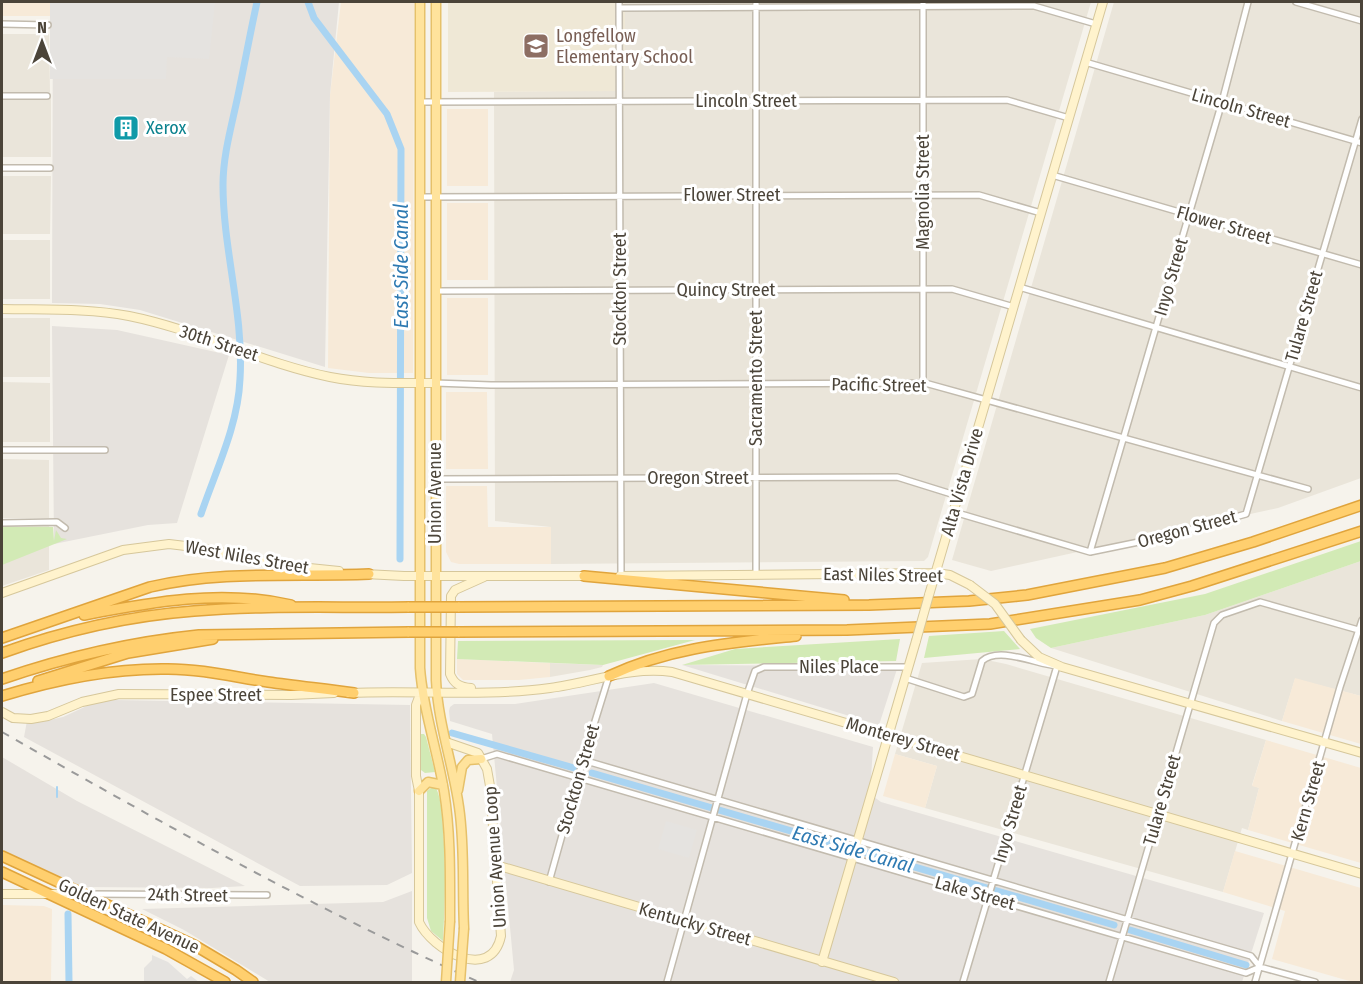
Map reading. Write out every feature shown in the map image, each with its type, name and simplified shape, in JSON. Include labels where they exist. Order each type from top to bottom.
[{"type":"highway","points":[[2,653],[76,630],[148,616],[231,609],[870,605],[969,601],[1028,595],[1165,568],[1362,505]]},
{"type":"highway","points":[[2,679],[74,656],[137,642],[198,635],[847,630],[990,624],[1140,600],[1214,579],[1362,531]]},
{"type":"highway","points":[[2,638],[150,587],[190,579],[369,574]]},
{"type":"highway","points":[[584,576],[856,601],[870,605]]},
{"type":"highway","points":[[50,621],[146,603],[201,598],[234,597],[271,600],[304,608]]},
{"type":"highway","points":[[609,676],[633,665],[692,648],[847,630]]},
{"type":"highway","points":[[2,696],[128,653],[245,634]]},
{"type":"highway","points":[[19,689],[109,673],[140,669],[170,669],[207,672],[354,693]]},
{"type":"highway","name":"Golden State Avenue","points":[[2,856],[194,945],[252,982]]},
{"type":"highway","name":"Golden State Avenue","points":[[2,872],[175,953],[225,982]]},
{"type":"main road","name":"Union Avenue","points":[[420,2],[420,383],[428,575],[436,692],[457,797],[463,867],[464,928],[460,982]]},
{"type":"main road","name":"Union Avenue","points":[[436,2],[435,479],[421,692],[443,785],[450,857],[450,921],[446,982]]},
{"type":"main road","points":[[457,797],[462,767],[468,760],[481,759]]},
{"type":"main road","points":[[419,791],[428,782],[443,785]]},
{"type":"street","name":"Alta Vista Drive","points":[[822,962],[1103,2]]},
{"type":"street","name":"Inyo Street","points":[[1090,552],[1222,102],[1248,2]]},
{"type":"street","points":[[1296,2],[1362,21]]},
{"type":"street","points":[[619,4],[1034,6],[1096,24]]},
{"type":"street","name":"Stockton Street","points":[[619,4],[621,576]]},
{"type":"street","name":"Sacramento Street","points":[[756,4],[756,575]]},
{"type":"street","name":"Magnolia Street","points":[[923,4],[923,383]]},
{"type":"street","points":[[2,24],[48,25]]},
{"type":"street","name":"Lincoln Street","points":[[1085,62],[1358,142]]},
{"type":"street","points":[[2,96],[46,96]]},
{"type":"street","name":"Lincoln Street","points":[[420,102],[1007,100],[1069,118]]},
{"type":"street","name":"Tulare Street","points":[[1246,514],[1322,254],[1358,142],[1362,119]]},
{"type":"street","points":[[2,168],[50,168]]},
{"type":"street","name":"Flower Street","points":[[1052,175],[1362,265]]},
{"type":"street","name":"Flower Street","points":[[420,197],[979,195],[1041,213]]},
{"type":"street","points":[[1019,288],[1362,388]]},
{"type":"street","name":"Quincy Street","points":[[436,291],[952,289],[1014,307]]},
{"type":"street","name":"30th Street","points":[[2,309],[111,313],[156,323],[330,377],[392,383],[435,383]]},
{"type":"street","name":"Pacific Street","points":[[435,383],[923,383],[1308,489]]},
{"type":"street","points":[[2,450],[105,450]]},
{"type":"street","name":"Oregon Street","points":[[435,479],[897,477],[958,496]]},
{"type":"street","name":"Oregon Street","points":[[954,512],[1090,552],[1163,537],[1246,514]]},
{"type":"street","points":[[2,522],[57,522],[65,528]]},
{"type":"street","name":"West Niles Street","points":[[2,594],[123,550],[169,544],[202,548],[280,565],[369,574],[428,575]]},
{"type":"street","name":"East Niles Street","points":[[428,575],[936,573],[956,578],[970,585],[995,604],[1021,640],[1039,657],[1057,666],[1362,753]]},
{"type":"street","points":[[488,576],[455,590],[451,596],[450,674],[458,685],[491,691]]},
{"type":"street","name":"Tulare Street","points":[[1109,982],[1214,623],[1222,615],[1260,602],[1360,631]]},
{"type":"street","name":"Kern Street","points":[[1255,982],[1324,742],[1362,620]]},
{"type":"street","name":"Niles Place","points":[[905,678],[964,697],[972,694],[982,661],[992,655],[1011,656],[1057,666]]},
{"type":"street","name":"Inyo Street","points":[[963,982],[1057,666]]},
{"type":"street","name":"Niles Place","points":[[747,694],[755,671],[764,667],[908,667]]},
{"type":"street","name":"Monterey Street","points":[[436,692],[550,688],[647,670],[666,671],[1362,874]]},
{"type":"street","name":"Stockton Street","points":[[549,882],[609,676]]},
{"type":"street","name":"Union Avenue","points":[[419,791],[416,776],[416,705],[421,692]]},
{"type":"street","name":"Espee Street","points":[[2,712],[14,717],[31,719],[48,716],[82,702],[119,694],[291,695],[436,692]]},
{"type":"street","points":[[667,982],[747,694]]},
{"type":"street","points":[[446,742],[478,753],[481,759]]},
{"type":"street","name":"Lake Street","points":[[481,759],[497,754],[1246,973],[1260,967]]},
{"type":"street","name":"Union Avenue Loop","points":[[419,791],[419,922],[424,932],[440,946],[473,961],[484,959],[499,946],[501,936],[490,786],[487,769],[481,759]]},
{"type":"street","name":"Lake Street","points":[[583,760],[1251,956],[1260,967],[1316,982]]},
{"type":"street","name":"Kentucky Street","points":[[496,865],[894,982]]},
{"type":"street","name":"24th Street","points":[[2,894],[267,896]]},
{"type":"shaded area","points":[[2,2],[50,2],[50,16],[2,16]]},
{"type":"shaded area","points":[[50,2],[215,2],[209,59],[167,57],[166,79],[50,79]]},
{"type":"shaded area","points":[[53,2],[339,2],[330,95],[325,367],[140,310],[100,304],[52,303]]},
{"type":"shaded area","points":[[341,2],[414,2],[413,373],[369,373],[328,368],[330,95]]},
{"type":"shaded area","name":"Longfellow Elementary School","points":[[448,2],[625,2],[625,91],[448,92]]},
{"type":"shaded area","points":[[625,2],[1091,2],[928,557],[924,561],[551,564],[551,527],[495,521],[494,92],[625,90]]},
{"type":"shaded area","points":[[1114,2],[1361,2],[1361,478],[1278,508],[991,571],[952,560]]},
{"type":"shaded area","points":[[2,34],[49,34],[50,92],[2,92]]},
{"type":"shaded area","points":[[2,98],[51,98],[51,157],[2,157]]},
{"type":"shaded area","points":[[447,109],[488,109],[488,186],[447,186]]},
{"type":"shaded area","points":[[2,176],[51,176],[50,234],[2,234]]},
{"type":"shaded area","points":[[447,203],[488,203],[488,280],[447,280]]},
{"type":"shaded area","points":[[2,240],[50,240],[50,299],[2,299]]},
{"type":"shaded area","points":[[447,298],[488,298],[488,375],[447,375]]},
{"type":"shaded area","points":[[2,318],[50,318],[50,377],[2,377]]},
{"type":"shaded area","points":[[52,326],[117,330],[229,355],[177,523],[148,525],[54,544]]},
{"type":"shaded area","points":[[2,382],[50,383],[50,442],[2,442]]},
{"type":"shaded area","points":[[446,392],[487,392],[488,469],[446,469]]},
{"type":"shaded area","points":[[2,459],[49,460],[49,518],[2,518]]},
{"type":"shaded area","points":[[446,486],[487,486],[488,527],[551,527],[551,564],[459,564],[451,562],[446,552]]},
{"type":"shaded area","points":[[2,524],[49,524],[49,570],[2,586]]},
{"type":"shaded area","points":[[1361,561],[1361,696],[1295,679],[1282,721],[1051,648],[1205,615]]},
{"type":"shaded area","points":[[457,659],[550,663],[550,677],[519,680],[463,680],[457,674]]},
{"type":"shaded area","points":[[982,659],[1266,740],[1252,785],[1259,788],[1248,830],[1242,828],[1223,892],[925,808],[937,766],[895,754],[922,663]]},
{"type":"shaded area","points":[[550,663],[603,665],[590,670],[550,677]]},
{"type":"shaded area","points":[[682,665],[898,666],[879,725]]},
{"type":"shaded area","points":[[1295,678],[1361,696],[1361,744],[1282,721]]},
{"type":"shaded area","points":[[654,683],[873,747],[870,794],[881,802],[1264,913],[1242,982],[510,982],[514,970],[492,734],[450,721],[450,707],[454,704],[515,704]]},
{"type":"shaded area","points":[[99,698],[104,701],[410,705],[412,873],[387,885],[300,886],[24,737],[27,721],[41,722],[63,717]]},
{"type":"shaded area","points":[[1266,740],[1361,768],[1361,863],[1248,830],[1259,788],[1252,786]]},
{"type":"shaded area","points":[[895,754],[937,766],[925,808],[883,796]]},
{"type":"shaded area","points":[[2,757],[77,801],[245,886],[83,887],[2,850]]},
{"type":"shaded area","points":[[666,821],[697,830],[689,858],[658,849]]},
{"type":"shaded area","points":[[1235,851],[1361,888],[1361,982],[1353,982],[1272,959],[1285,911],[1223,892]]},
{"type":"shaded area","points":[[412,891],[412,982],[270,982],[184,930],[142,909],[383,902]]},
{"type":"shaded area","points":[[2,905],[44,906],[52,909],[51,982],[2,982]]},
{"type":"shaded area","points":[[152,955],[168,962],[187,979],[191,976],[199,982],[144,982],[144,968],[152,960]]},
{"type":"green space","points":[[5,526],[53,527],[54,541],[56,530],[61,538],[67,539],[2,565],[2,528]]},
{"type":"green space","points":[[1361,541],[1361,561],[1205,615],[1051,648],[1036,638],[1030,629],[1205,594]]},
{"type":"green space","points":[[1004,631],[1020,649],[924,658],[929,636]]},
{"type":"green space","points":[[900,639],[896,661],[682,665],[735,649]]},
{"type":"green space","points":[[695,640],[603,665],[457,659],[458,641]]},
{"type":"green space","points":[[421,734],[426,737],[435,772],[425,773],[421,770]]},
{"type":"green space","points":[[436,788],[442,813],[445,871],[443,941],[431,931],[427,918],[427,791]]},
{"type":"waterway","points":[[201,514],[231,431],[240,379],[239,330],[226,234],[223,174],[257,2]]},
{"type":"waterway","name":"East Side Canal","points":[[308,2],[314,18],[387,114],[401,149],[400,559]]},
{"type":"waterway","name":"East Side Canal","points":[[452,733],[574,768]]},
{"type":"waterway","name":"East Side Canal","points":[[592,773],[1114,925]]},
{"type":"waterway","points":[[57,787],[57,797]]},
{"type":"waterway","points":[[68,914],[69,982]]},
{"type":"waterway","name":"East Side Canal","points":[[1130,930],[1246,965]]},
{"type":"railway","points":[[2,732],[178,831],[297,894],[479,982]]},
{"type":"place","name":"Longfellow Elementary School","points":[[536,46]]},
{"type":"place","name":"Xerox","points":[[126,128]]}]
